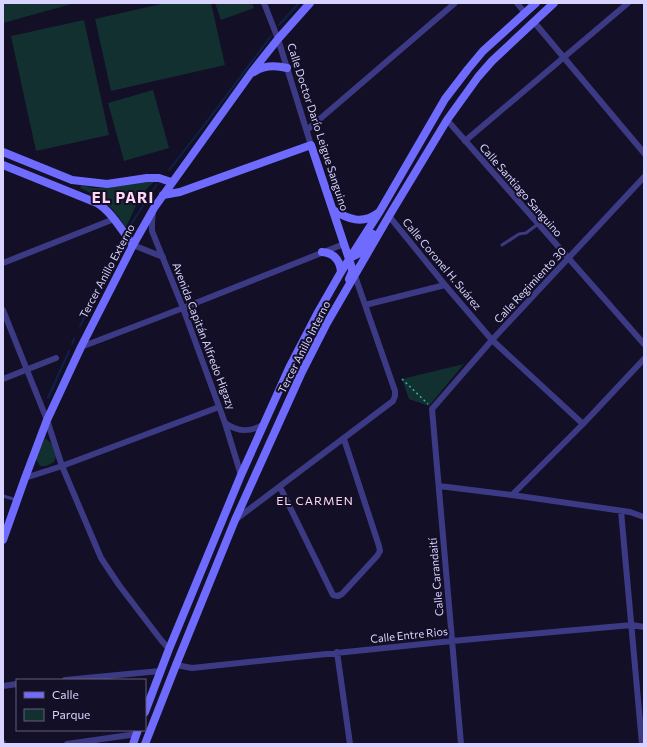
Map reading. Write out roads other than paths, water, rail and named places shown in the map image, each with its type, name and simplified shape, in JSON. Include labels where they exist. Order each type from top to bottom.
[{"type":"main road","name":"Tercer Anillo Externo","points":[[3,540],[47,420],[80,347],[154,208],[171,182],[277,37],[310,3]]},
{"type":"main road","name":"Tercer Anillo Interno","points":[[146,709],[160,671],[241,475],[290,366],[317,314],[341,272],[380,211],[445,99],[483,51],[536,3]]},
{"type":"main road","name":"Tercer Anillo Interno","points":[[145,744],[235,520],[301,374],[338,305],[389,216],[447,120],[478,77],[492,61],[554,3]]},
{"type":"main road","points":[[251,73],[265,67],[272,66],[287,68]]},
{"type":"main road","points":[[445,99],[443,108],[447,120]]},
{"type":"main road","points":[[163,195],[180,192],[311,144]]},
{"type":"main road","name":"Calle Doctor Darío Leigue Sanguino","points":[[311,144],[349,259]]},
{"type":"main road","points":[[3,152],[72,180],[107,184],[147,178],[159,178],[171,182]]},
{"type":"main road","points":[[3,165],[103,206],[133,245]]},
{"type":"main road","points":[[338,305],[341,293],[352,272],[349,259],[360,253],[387,215],[396,206]]},
{"type":"main road","points":[[333,210],[354,220],[364,220],[372,217],[380,211]]},
{"type":"main road","points":[[322,252],[328,253],[338,260],[341,266],[341,272]]},
{"type":"main road","points":[[214,541],[211,561],[216,566]]},
{"type":"main road","points":[[197,581],[204,585],[200,604]]},
{"type":"main road","points":[[133,744],[137,732]]},
{"type":"street","name":"Calle Doctor Darío Leigue Sanguino","points":[[264,3],[277,37],[311,144]]},
{"type":"street","points":[[307,130],[455,3]]},
{"type":"street","points":[[516,3],[525,13]]},
{"type":"street","points":[[465,140],[628,3]]},
{"type":"street","points":[[534,22],[644,153]]},
{"type":"street","name":"Calle Santiago Sanguino","points":[[447,120],[644,344]]},
{"type":"street","name":"Calle Regimiento 30","points":[[432,409],[492,340],[644,177]]},
{"type":"street","name":"Avenida Capitán Alfredo Higazy","points":[[154,208],[152,231],[184,308],[225,423],[241,475]]},
{"type":"street","name":"Calle Coronel H. Suárez","points":[[389,216],[492,340],[583,424]]},
{"type":"street","points":[[3,263],[114,219]]},
{"type":"street","points":[[80,347],[184,308],[344,244]]},
{"type":"street","name":"Avenida Capitán Alfredo Higazy","points":[[133,245],[163,258]]},
{"type":"street","points":[[235,520],[393,401],[395,391],[355,276]]},
{"type":"street","points":[[365,305],[445,285]]},
{"type":"street","points":[[3,310],[47,420],[62,466],[101,558],[119,585],[169,649]]},
{"type":"street","points":[[3,379],[56,358]]},
{"type":"street","points":[[512,495],[583,424],[644,359]]},
{"type":"street","points":[[25,478],[62,466],[219,407]]},
{"type":"street","name":"Calle Carandaití","points":[[432,409],[461,744]]},
{"type":"street","name":"Avenida Capitán Alfredo Higazy","points":[[225,423],[240,431],[257,429],[264,424]]},
{"type":"street","points":[[280,487],[333,595],[338,596],[342,594],[380,551],[344,439]]},
{"type":"street","points":[[439,486],[621,511],[644,517]]},
{"type":"street","points":[[243,503],[247,507],[253,507]]},
{"type":"street","points":[[621,511],[642,744]]},
{"type":"street","name":"Calle Entre Rios","points":[[176,664],[192,668],[452,641],[632,625],[644,627]]},
{"type":"street","points":[[337,652],[350,744]]},
{"type":"street","points":[[76,679],[160,671]]},
{"type":"street","points":[[3,686],[16,684]]},
{"type":"street","points":[[67,744],[137,732]]},
{"type":"lane","points":[[502,245],[519,234],[526,233],[538,224]]},
{"type":"lane","points":[[3,496],[17,500]]},
{"type":"waterway","points":[[279,25],[299,3]]},
{"type":"waterway","points":[[169,170],[271,36]]},
{"type":"waterway","points":[[130,226],[157,184]]},
{"type":"waterway","points":[[80,326],[106,274]]},
{"type":"waterway","points":[[72,344],[74,339]]},
{"type":"waterway","points":[[48,398],[69,351]]},
{"type":"district","name":"EL PARI","points":[[123,198]]},
{"type":"district","name":"EL CARMEN","points":[[315,501]]}]
